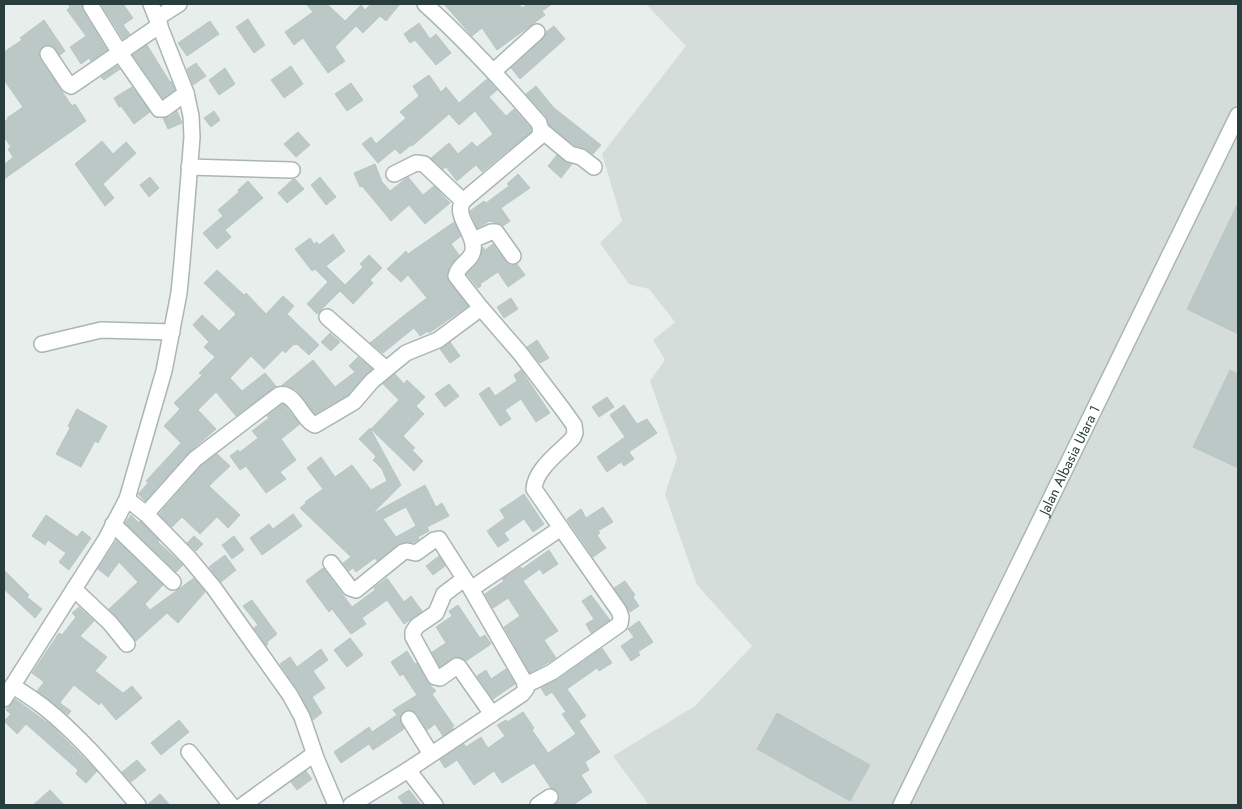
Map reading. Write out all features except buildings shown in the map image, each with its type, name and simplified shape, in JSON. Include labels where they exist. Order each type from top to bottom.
[{"type":"street","points":[[48,54],[70,86],[120,52],[156,15],[179,4]]},
{"type":"street","points":[[426,4],[494,71],[539,123],[541,130],[539,137],[463,201],[460,213],[473,240],[473,253],[459,268],[456,276],[520,353],[574,425],[575,433],[573,438],[547,466],[535,482],[534,489],[619,611],[621,617],[620,624],[552,672],[526,686]]},
{"type":"street","points":[[91,6],[159,109],[164,109],[186,94]]},
{"type":"street","points":[[4,699],[74,588],[126,499],[164,371],[172,332],[182,262],[192,137],[191,116],[186,94],[156,15]]},
{"type":"street","points":[[494,71],[537,32]]},
{"type":"street","name":"Jalan Albasia Utara 1","points":[[902,805],[1238,115]]},
{"type":"street","points":[[541,130],[570,154],[581,157],[594,167]]},
{"type":"street","points":[[394,174],[416,163],[424,164],[463,201]]},
{"type":"street","points":[[190,167],[292,170]]},
{"type":"street","points":[[473,240],[489,232],[495,232],[513,256]]},
{"type":"street","points":[[146,514],[195,459],[279,395],[289,396],[309,421],[315,425],[354,402],[372,381],[406,353],[438,340],[481,308]]},
{"type":"street","points":[[327,317],[386,369]]},
{"type":"street","points":[[42,344],[101,330],[172,332]]},
{"type":"street","points":[[126,499],[146,514],[189,558],[214,588],[290,695],[302,717],[314,754],[336,805]]},
{"type":"street","points":[[113,524],[173,582]]},
{"type":"street","points":[[492,714],[459,667],[457,666],[440,678],[435,677],[413,637],[414,632],[417,626],[436,613],[444,594],[468,584],[561,528]]},
{"type":"street","points":[[330,562],[350,588],[356,590],[403,552],[416,553],[437,539],[468,584],[526,686],[526,690],[522,694],[408,770],[351,805]]},
{"type":"street","points":[[74,588],[110,623],[127,644]]},
{"type":"street","points":[[13,686],[45,708],[76,737],[106,767],[138,805]]},
{"type":"street","points":[[409,719],[432,754]]},
{"type":"street","points":[[189,752],[231,805]]},
{"type":"street","points":[[243,805],[314,754]]},
{"type":"street","points":[[408,770],[435,805]]},
{"type":"shaded area","points":[[646,4],[1238,4],[1238,805],[649,805],[613,756],[695,706],[752,646],[697,585],[665,494],[677,458],[650,381],[665,360],[653,340],[675,322],[649,289],[629,284],[600,243],[622,221],[602,154],[686,46]]}]
